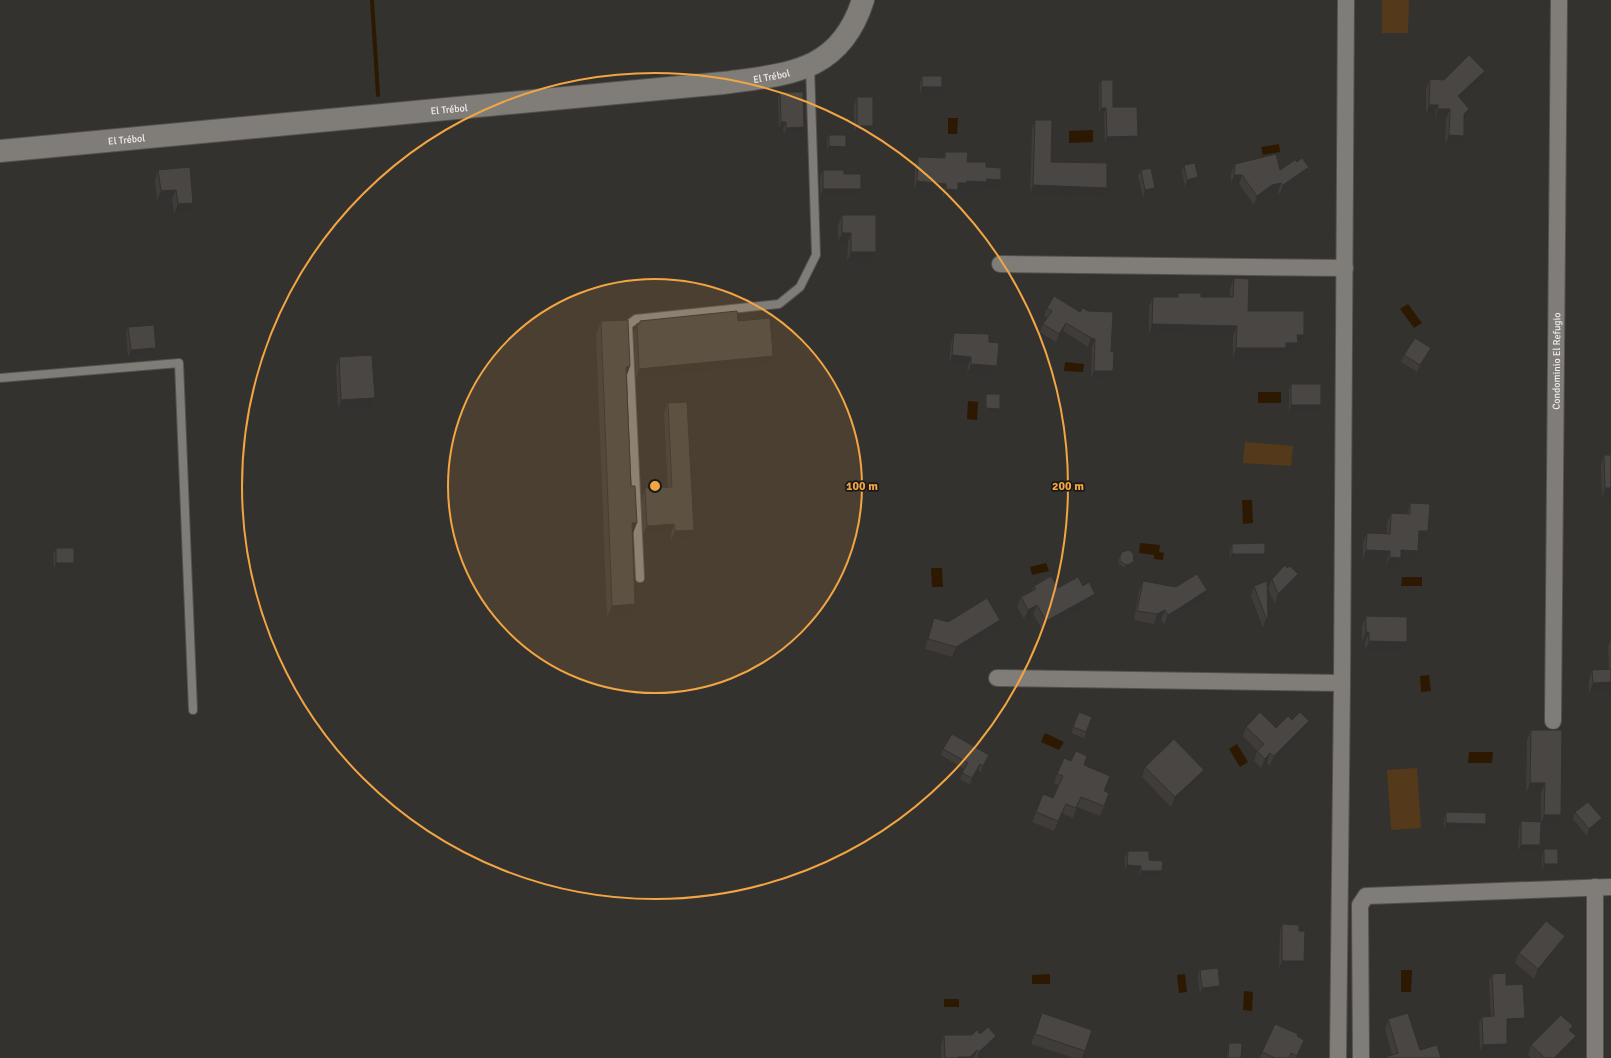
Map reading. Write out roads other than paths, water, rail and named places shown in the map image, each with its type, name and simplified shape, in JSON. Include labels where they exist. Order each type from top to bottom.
[{"type":"main road","name":"El Trébol","points":[[0,151],[723,83],[793,73],[810,65],[830,52],[847,35],[855,23],[863,0]]},
{"type":"street","points":[[1338,1058],[1346,0]]},
{"type":"street","name":"Condominio El Refugio","points":[[1553,721],[1559,0]]},
{"type":"street","points":[[1000,264],[1345,268]]},
{"type":"street","points":[[997,678],[1342,683]]},
{"type":"street","points":[[1361,1058],[1360,905],[1366,896],[1603,887],[1595,1058]]},
{"type":"lane","points":[[640,578],[628,325],[636,319],[779,304],[800,287],[816,255],[810,65]]},
{"type":"lane","points":[[0,378],[179,363],[193,710]]},
{"type":"waterway","points":[[372,0],[378,95]]}]
